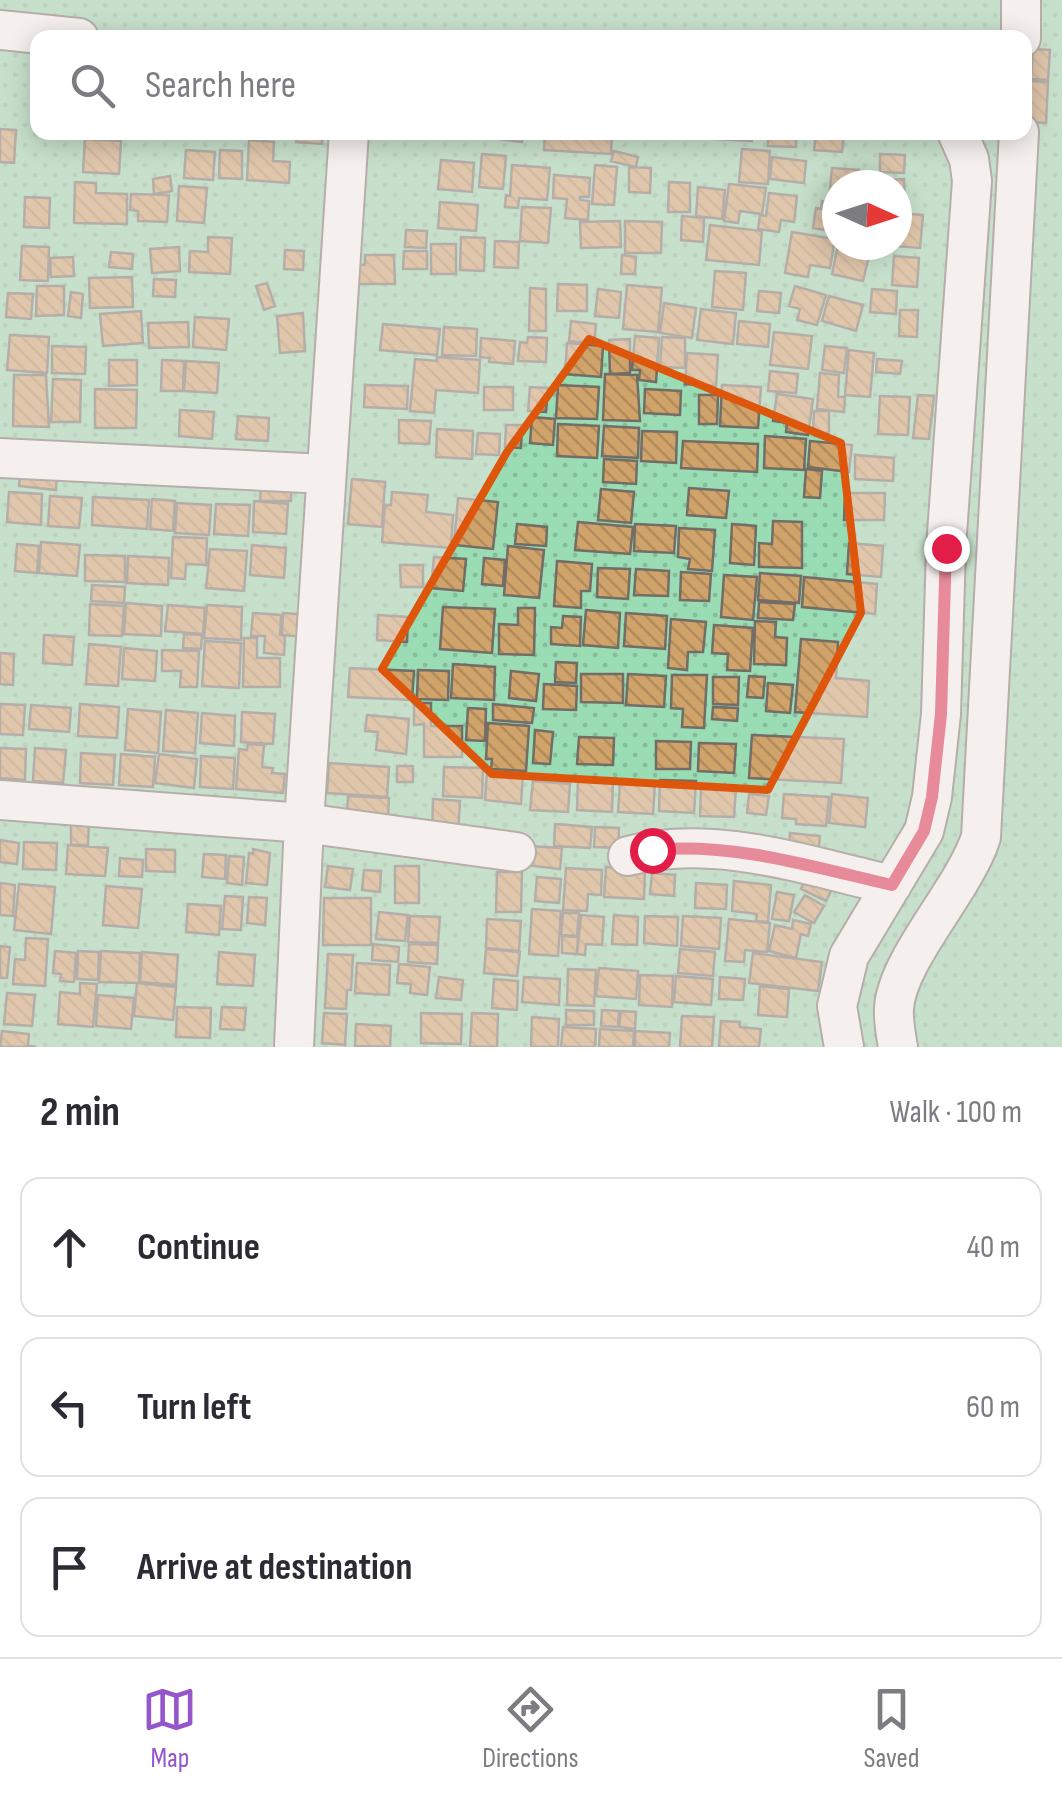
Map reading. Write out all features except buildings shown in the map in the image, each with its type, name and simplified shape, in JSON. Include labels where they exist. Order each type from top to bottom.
[{"type":"street","points":[[1021,30],[1022,0]]},
{"type":"street","points":[[0,30],[30,33]]},
{"type":"street","points":[[294,1047],[304,823],[349,140]]},
{"type":"street","points":[[844,1047],[837,1006],[840,983],[849,956],[924,831],[938,750],[946,548],[972,181],[969,158],[961,140]]},
{"type":"street","points":[[898,1047],[894,1007],[901,979],[974,860],[981,836],[1019,140]]},
{"type":"street","points":[[0,458],[326,474]]},
{"type":"street","points":[[0,800],[304,823],[516,852]]},
{"type":"street","points":[[628,856],[679,847],[740,852],[892,885]]},
{"type":"highlighted area","points":[[589,339],[841,443],[861,613],[768,790],[492,774],[382,669],[507,452]]},
{"type":"green space","points":[[0,0],[1062,0],[1062,1047],[0,1047]]},
{"type":"route","points":[[652,850],[679,847],[740,852],[892,885],[924,831],[932,797],[941,714],[946,548]]}]
